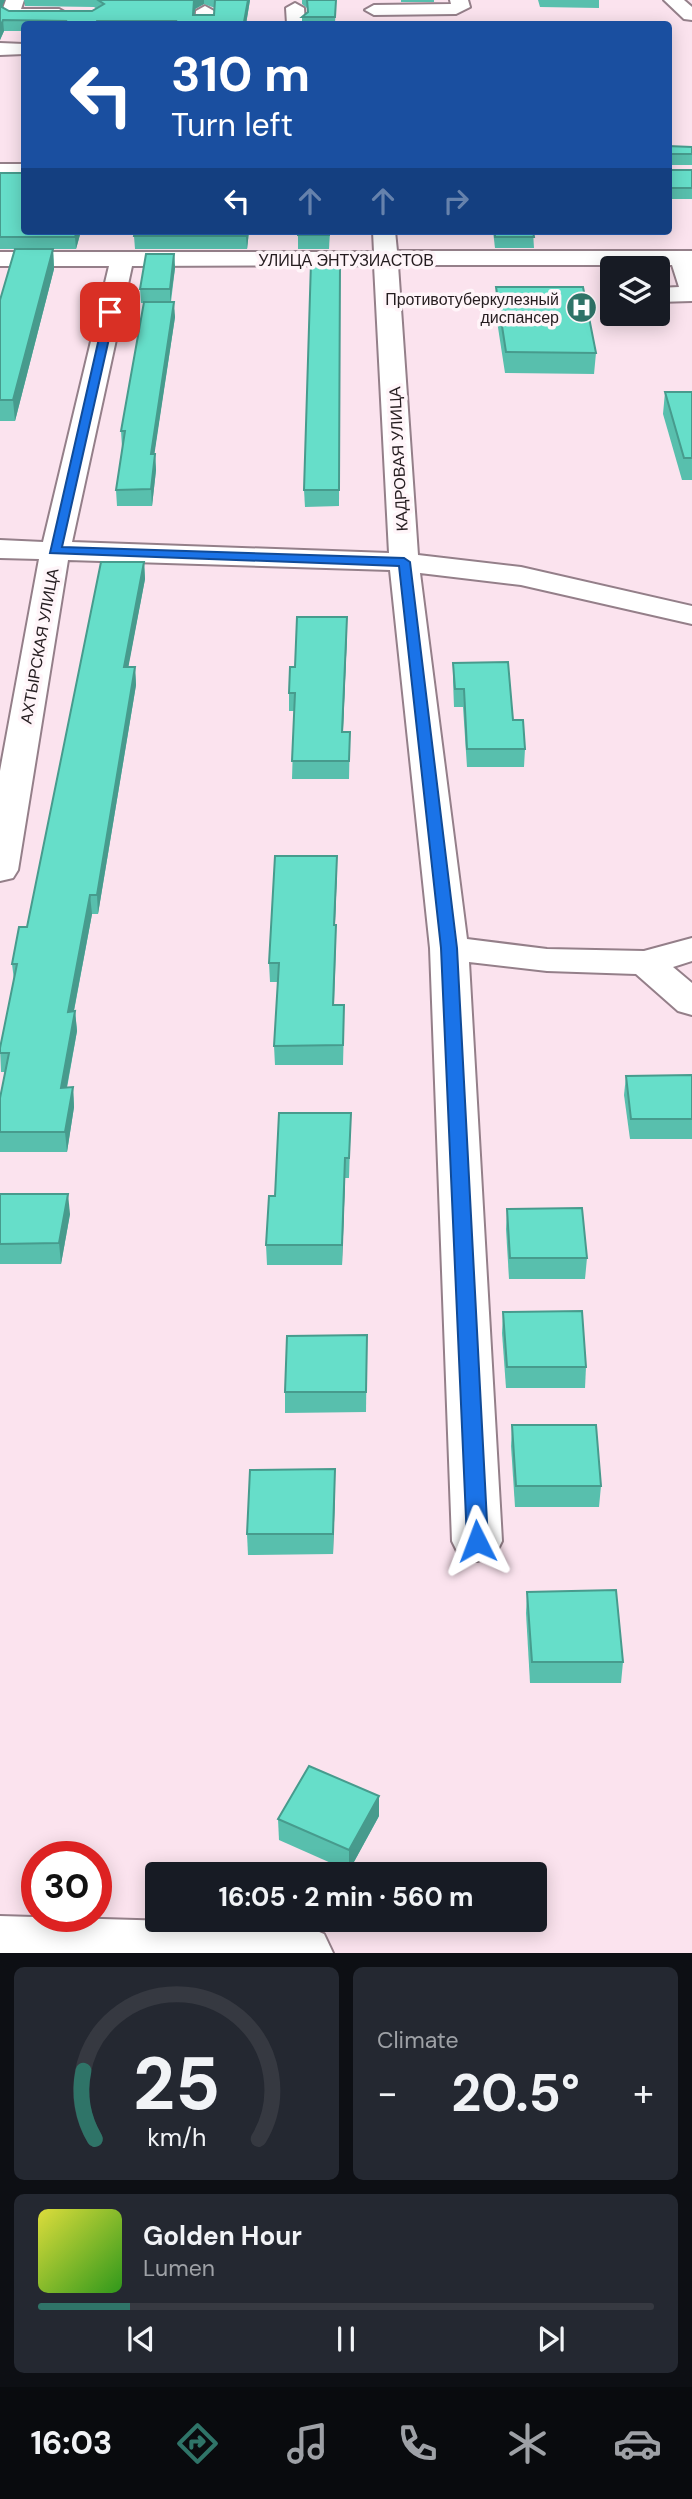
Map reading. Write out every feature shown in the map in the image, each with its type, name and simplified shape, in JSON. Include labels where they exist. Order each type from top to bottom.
[{"type":"street","points":[[15,0],[10,14],[79,14]]},
{"type":"street","points":[[374,12],[456,9],[461,7],[459,0]]},
{"type":"street","points":[[673,0],[690,15]]},
{"type":"street","points":[[0,49],[21,49]]},
{"type":"street","points":[[0,170],[21,170]]},
{"type":"street","name":"УЛИЦА ЭНТУЗИАСТОВ","points":[[0,259],[122,259],[385,246],[687,258]]},
{"type":"street","name":"КАДРОВАЯ УЛИЦА","points":[[385,246],[404,562],[449,948],[477,1541]]},
{"type":"street","points":[[670,294],[692,293],[687,258]]},
{"type":"street","name":"АХТЫРСКАЯ УЛИЦА","points":[[0,870],[55,551],[122,259]]},
{"type":"street","points":[[0,549],[404,562],[521,576],[692,615]]},
{"type":"street","points":[[449,948],[547,960],[646,963],[692,949]]},
{"type":"street","points":[[646,963],[692,1003]]},
{"type":"street","points":[[0,1943],[303,1953]]},
{"type":"building","points":[[98,0],[194,0],[193,15],[214,15],[215,0],[248,0],[244,21],[3,20],[0,27],[0,6],[9,11],[92,11],[104,4]]},
{"type":"building","points":[[307,0],[336,0],[335,17],[302,17],[308,12]]},
{"type":"building","points":[[672,146],[692,147],[692,154],[672,154]]},
{"type":"building","points":[[672,170],[692,170],[692,188],[672,188]]},
{"type":"building","points":[[0,173],[21,173],[21,235],[76,235],[75,237],[0,237]]},
{"type":"building","points":[[134,235],[246,235],[246,236]]},
{"type":"building","points":[[534,235],[534,237],[495,237]]},
{"type":"building","points":[[15,249],[53,249],[13,400],[0,400],[0,300]]},
{"type":"building","points":[[146,254],[174,254],[170,289],[140,289]]},
{"type":"building","points":[[311,262],[340,262],[339,490],[304,490]]},
{"type":"building","points":[[496,287],[583,287],[596,353],[506,352]]},
{"type":"building","points":[[144,302],[174,302],[151,454],[155,454],[151,489],[116,490],[125,431],[121,431]]},
{"type":"building","points":[[665,392],[692,392],[692,458],[684,458]]},
{"type":"building","points":[[101,562],[144,562],[124,667],[135,667],[97,895],[90,895],[68,1012],[75,1011],[61,1088],[73,1087],[65,1132],[0,1132],[0,1098],[9,1053],[0,1053],[0,1048],[17,964],[12,964],[19,927],[27,927]]},
{"type":"building","points":[[297,617],[347,617],[342,732],[350,732],[349,761],[292,761],[295,693],[289,693],[290,667],[295,667]]},
{"type":"building","points":[[508,662],[513,720],[523,720],[525,749],[467,749],[464,689],[455,689],[453,663]]},
{"type":"building","points":[[275,856],[337,856],[333,1005],[344,1005],[343,1045],[274,1046],[279,963],[269,963]]},
{"type":"building","points":[[692,1075],[692,1119],[631,1119],[626,1076]]},
{"type":"building","points":[[279,1113],[351,1113],[349,1158],[345,1158],[342,1245],[266,1245],[269,1196],[275,1196]]},
{"type":"building","points":[[0,1194],[68,1194],[59,1243],[0,1244]]},
{"type":"building","points":[[582,1208],[587,1258],[510,1258],[507,1209]]},
{"type":"building","points":[[582,1311],[586,1367],[507,1367],[503,1312]]},
{"type":"building","points":[[367,1335],[366,1392],[285,1392],[287,1336]]},
{"type":"building","points":[[512,1425],[596,1425],[601,1486],[516,1486]]},
{"type":"building","points":[[335,1469],[333,1534],[247,1534],[250,1470]]},
{"type":"building","points":[[616,1590],[623,1662],[532,1662],[527,1592]]},
{"type":"building","points":[[309,1766],[379,1796],[349,1850],[278,1819]]},
{"type":"place","name":"Противотуберкулезный диспансер","points":[[582,308]]},
{"type":"route","points":[[110,312],[55,551],[404,562],[449,948],[477,1541]]}]
